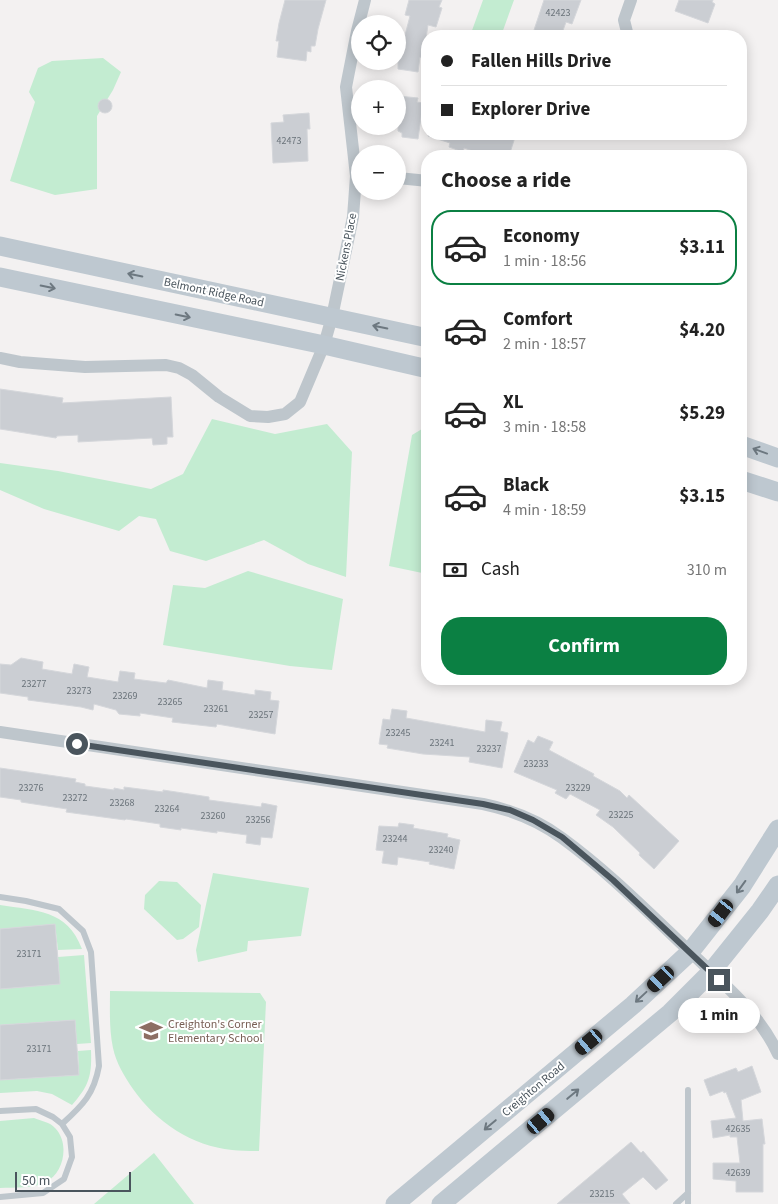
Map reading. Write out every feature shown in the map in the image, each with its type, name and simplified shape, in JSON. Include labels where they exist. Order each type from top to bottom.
[{"type":"street","name":"Nickens Place","points":[[354,145],[346,87],[365,0]]},
{"type":"street","points":[[626,30],[624,20],[631,0]]},
{"type":"street","points":[[406,179],[421,181]]},
{"type":"street","name":"Nickens Place","points":[[0,358],[20,362],[85,367],[166,365],[179,368],[192,375],[220,397],[250,416],[268,417],[285,414],[300,402],[324,345],[332,317],[355,200]]},
{"type":"street","name":"Belmont Ridge Road","points":[[0,246],[421,336]]},
{"type":"street","points":[[0,277],[324,345],[421,367]]},
{"type":"street","points":[[747,447],[778,458]]},
{"type":"street","points":[[747,482],[778,492]]},
{"type":"street","points":[[0,732],[483,804],[510,810],[533,820],[562,837],[613,880],[728,987],[750,1011],[772,1042],[778,1054]]},
{"type":"street","name":"Creighton Road","points":[[395,1204],[632,1005],[690,952],[742,886],[778,829]]},
{"type":"street","points":[[441,1204],[670,1014],[711,972],[748,926],[778,884]]},
{"type":"lane","points":[[0,897],[58,909],[82,931],[91,952],[98,1046],[98,1072],[91,1094],[62,1124]]},
{"type":"lane","points":[[688,1090],[688,1204]]},
{"type":"lane","points":[[0,1111],[36,1109],[53,1117],[62,1124],[70,1137],[72,1157],[64,1179],[43,1194],[0,1197]]},
{"type":"lane","points":[[676,1204],[688,1193]]},
{"type":"green space","points":[[483,0],[514,0],[503,30],[472,30]]},
{"type":"green space","points":[[103,58],[121,72],[113,90],[97,116],[97,189],[55,195],[10,181],[35,102],[29,92],[38,68],[52,61]]},
{"type":"green space","points":[[212,419],[275,434],[327,424],[352,452],[346,577],[308,564],[264,540],[206,561],[170,551],[156,519],[139,516],[119,531],[44,509],[0,490],[0,463],[58,471],[151,489],[183,474]]},
{"type":"green space","points":[[421,430],[421,573],[389,566],[412,435]]},
{"type":"green space","points":[[248,571],[343,599],[332,670],[290,666],[163,645],[173,585],[205,588]]},
{"type":"green space","points":[[213,873],[309,888],[301,936],[248,941],[247,951],[198,962],[196,950]]},
{"type":"green space","points":[[159,881],[177,882],[201,905],[199,927],[183,939],[177,940],[144,909],[145,895]]},
{"type":"green space","points":[[0,905],[38,911],[59,919],[76,936],[82,949],[58,950],[55,924],[0,929]]},
{"type":"green space","points":[[84,955],[91,1043],[77,1044],[75,1020],[0,1025],[0,989],[60,984],[58,957]]},
{"type":"green space","points":[[110,991],[260,993],[266,1002],[259,1151],[217,1148],[189,1138],[164,1122],[142,1101],[124,1075],[114,1054],[110,1027]]},
{"type":"green space","points":[[91,1050],[91,1067],[86,1086],[72,1105],[52,1094],[37,1091],[0,1093],[0,1080],[79,1075],[78,1051]]},
{"type":"green space","points":[[34,1118],[51,1124],[60,1134],[63,1149],[61,1165],[52,1178],[41,1184],[29,1187],[0,1188],[0,1121]]},
{"type":"green space","points":[[154,1153],[194,1204],[94,1204]]},
{"type":"building","points":[[285,0],[326,0],[315,46],[311,46],[311,52],[307,51],[306,61],[277,57],[279,41],[276,41]]},
{"type":"building","points":[[409,0],[442,0],[439,7],[442,8],[436,27],[428,25],[427,30],[421,30],[421,57],[418,72],[405,70],[406,31],[410,16],[405,15]]},
{"type":"building","points":[[544,0],[581,0],[572,24],[566,22],[563,30],[534,30]]},
{"type":"building","points":[[679,0],[713,0],[712,2],[715,4],[708,23],[675,11]]},
{"type":"building","points":[[406,97],[418,98],[417,102],[421,103],[421,117],[418,139],[402,137],[402,135],[406,135]]},
{"type":"building","points":[[102,99],[108,99],[112,106],[108,113],[102,113],[98,109],[98,103]]},
{"type":"building","points":[[309,113],[310,129],[307,129],[308,161],[273,163],[271,123],[284,122],[283,115]]},
{"type":"building","points":[[441,140],[514,140],[511,150],[470,150],[464,148],[464,150],[457,150],[449,147],[450,143]]},
{"type":"building","points":[[0,389],[63,398],[62,403],[171,397],[173,437],[167,437],[167,444],[153,445],[152,438],[78,442],[78,435],[57,436],[56,438],[0,429]]},
{"type":"building","points":[[21,658],[43,662],[42,669],[72,674],[74,664],[89,667],[87,677],[118,682],[120,671],[135,673],[134,679],[166,683],[168,680],[207,688],[208,680],[223,682],[222,690],[255,695],[255,690],[271,692],[270,700],[279,701],[275,734],[217,724],[216,727],[172,722],[173,718],[140,713],[140,716],[119,714],[116,710],[94,704],[93,710],[28,700],[28,697],[0,693],[0,664],[11,665]]},
{"type":"building","points":[[392,709],[407,711],[406,718],[485,732],[486,720],[502,722],[500,731],[508,733],[502,768],[469,762],[470,757],[423,754],[387,748],[388,745],[379,744],[383,719],[390,720]]},
{"type":"building","points":[[538,736],[553,742],[549,750],[594,774],[593,776],[620,791],[627,798],[629,795],[679,841],[654,869],[613,827],[596,815],[600,810],[570,794],[566,799],[555,793],[557,790],[514,772],[528,740],[534,743]]},
{"type":"building","points":[[0,768],[76,779],[75,782],[85,784],[85,786],[114,790],[114,788],[124,790],[124,787],[163,792],[163,790],[209,797],[209,800],[261,807],[262,803],[277,806],[272,838],[261,837],[260,845],[246,843],[247,835],[160,827],[160,824],[66,812],[67,809],[0,797]]},
{"type":"building","points":[[399,823],[414,825],[413,828],[448,834],[447,837],[460,840],[454,869],[429,864],[430,862],[398,857],[397,865],[382,863],[384,851],[376,850],[379,826],[398,827]]},
{"type":"building","points":[[55,924],[60,984],[0,989],[0,929]]},
{"type":"building","points":[[75,1020],[79,1075],[0,1080],[0,1025]]},
{"type":"building","points":[[752,1066],[761,1092],[741,1100],[743,1121],[762,1119],[765,1144],[763,1144],[763,1192],[736,1192],[736,1181],[713,1179],[713,1163],[740,1163],[737,1137],[730,1137],[730,1135],[713,1138],[711,1121],[736,1118],[726,1092],[724,1093],[723,1091],[710,1096],[704,1080],[736,1068],[738,1072]]},
{"type":"building","points":[[631,1142],[641,1153],[643,1151],[668,1180],[656,1190],[643,1177],[622,1194],[630,1204],[557,1204]]},
{"type":"place","name":"Creighton's Corner Elementary School","points":[[151,1031]]},
{"type":"route","points":[[77,744],[483,804],[510,810],[533,820],[562,837],[613,880],[719,980]]}]
